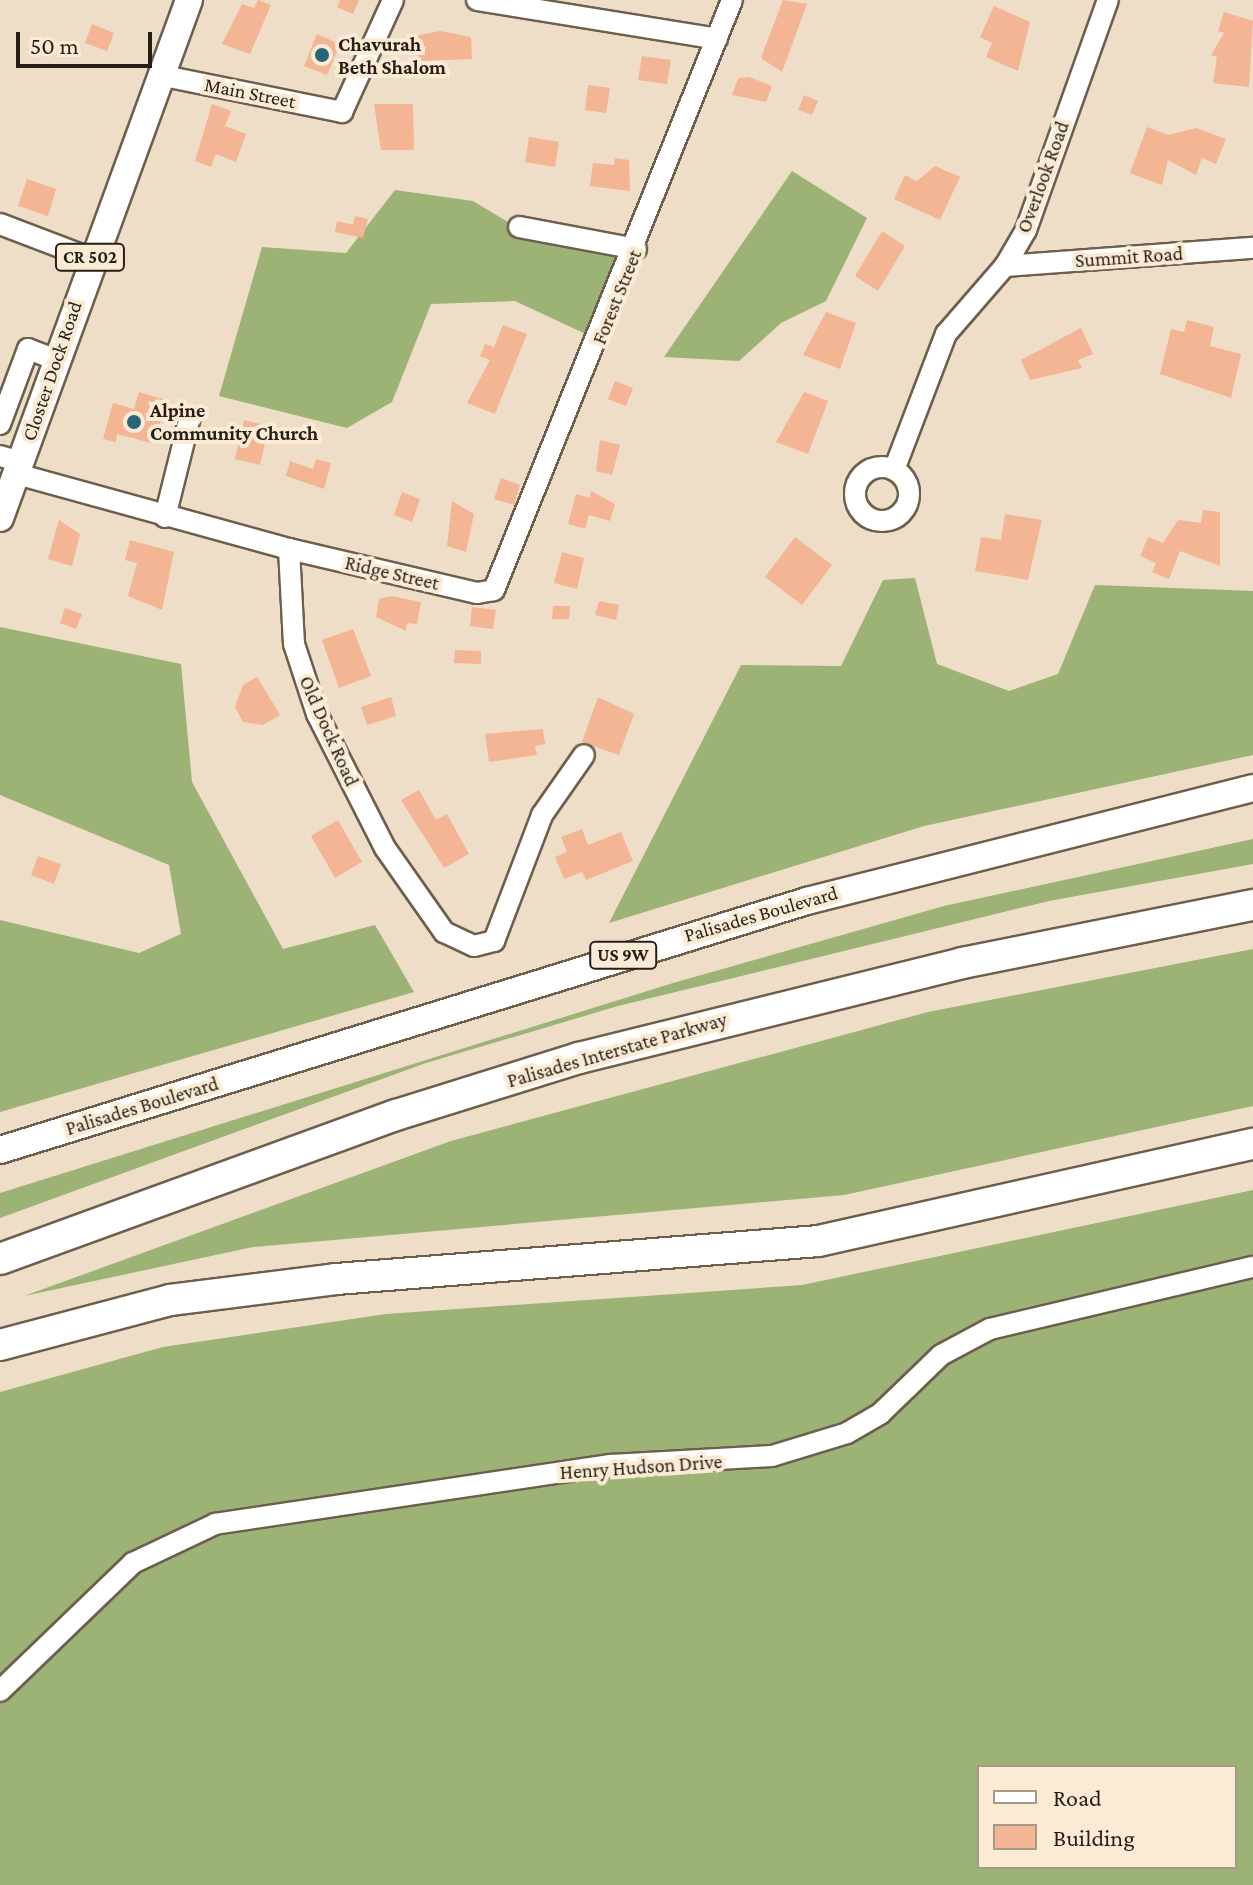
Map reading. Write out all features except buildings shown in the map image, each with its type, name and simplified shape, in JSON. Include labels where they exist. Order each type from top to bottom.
[{"type":"highway","name":"Palisades Interstate Parkway","points":[[0,1259],[146,1202],[594,1054],[962,963],[1253,905]]},
{"type":"highway","points":[[0,1345],[170,1300],[336,1279],[818,1241],[1253,1144]]},
{"type":"main road","name":"Closter Dock Road","points":[[0,518],[13,464],[38,411],[89,258],[189,0]]},
{"type":"main road","name":"Palisades Boulevard","points":[[0,1150],[794,904],[1253,788]]},
{"type":"street","name":"Main Street","points":[[159,75],[342,112],[393,0]]},
{"type":"street","name":"Forest Street","points":[[494,590],[636,249],[732,0]]},
{"type":"street","name":"Overlook Road","points":[[894,470],[946,334],[1005,266],[1026,230],[1108,0]]},
{"type":"street","points":[[488,1],[717,39]]},
{"type":"street","points":[[0,224],[89,258]]},
{"type":"street","points":[[519,227],[636,249]]},
{"type":"street","name":"Summit Road","points":[[1005,266],[1253,248]]},
{"type":"street","points":[[0,424],[28,349],[56,360]]},
{"type":"street","points":[[9,400],[38,411]]},
{"type":"street","points":[[165,517],[190,417]]},
{"type":"street","points":[[13,464],[165,517],[289,549]]},
{"type":"street","name":"Ridge Street","points":[[289,549],[477,593],[494,590]]},
{"type":"street","name":"Old Dock Road","points":[[289,549],[294,644],[317,714],[385,848],[444,932],[474,946],[494,941],[542,815],[584,755]]},
{"type":"street","name":"Henry Hudson Drive","points":[[0,1691],[133,1563],[215,1524],[611,1465],[772,1456],[847,1433],[881,1413],[941,1355],[990,1329],[1253,1267]]},
{"type":"green space","points":[[792,171],[867,218],[826,301],[781,323],[739,361],[664,357]]},
{"type":"green space","points":[[395,190],[473,201],[523,231],[621,252],[592,337],[515,301],[431,304],[392,402],[347,428],[219,396],[262,247],[346,253]]},
{"type":"green space","points":[[915,578],[937,664],[1009,691],[1058,674],[1095,585],[1253,591],[1253,755],[924,826],[609,923],[741,665],[841,666],[883,580]]},
{"type":"green space","points":[[0,627],[181,664],[192,782],[283,949],[375,925],[414,992],[0,1112],[0,920],[139,953],[181,934],[169,865],[0,795]]},
{"type":"green space","points":[[1253,839],[1253,864],[1049,901],[618,1006],[426,1063],[0,1218],[0,1193],[673,983],[944,906]]},
{"type":"green space","points":[[1253,949],[1253,1106],[844,1195],[253,1247],[24,1296],[451,1141],[928,1012]]},
{"type":"green space","points":[[1253,1190],[1253,1885],[0,1885],[0,1392],[163,1347],[386,1314],[802,1285]]},
{"type":"place","name":"Chavurah Beth Shalom","points":[[322,55]]},
{"type":"place","name":"Alpine Community Church","points":[[134,422]]}]
